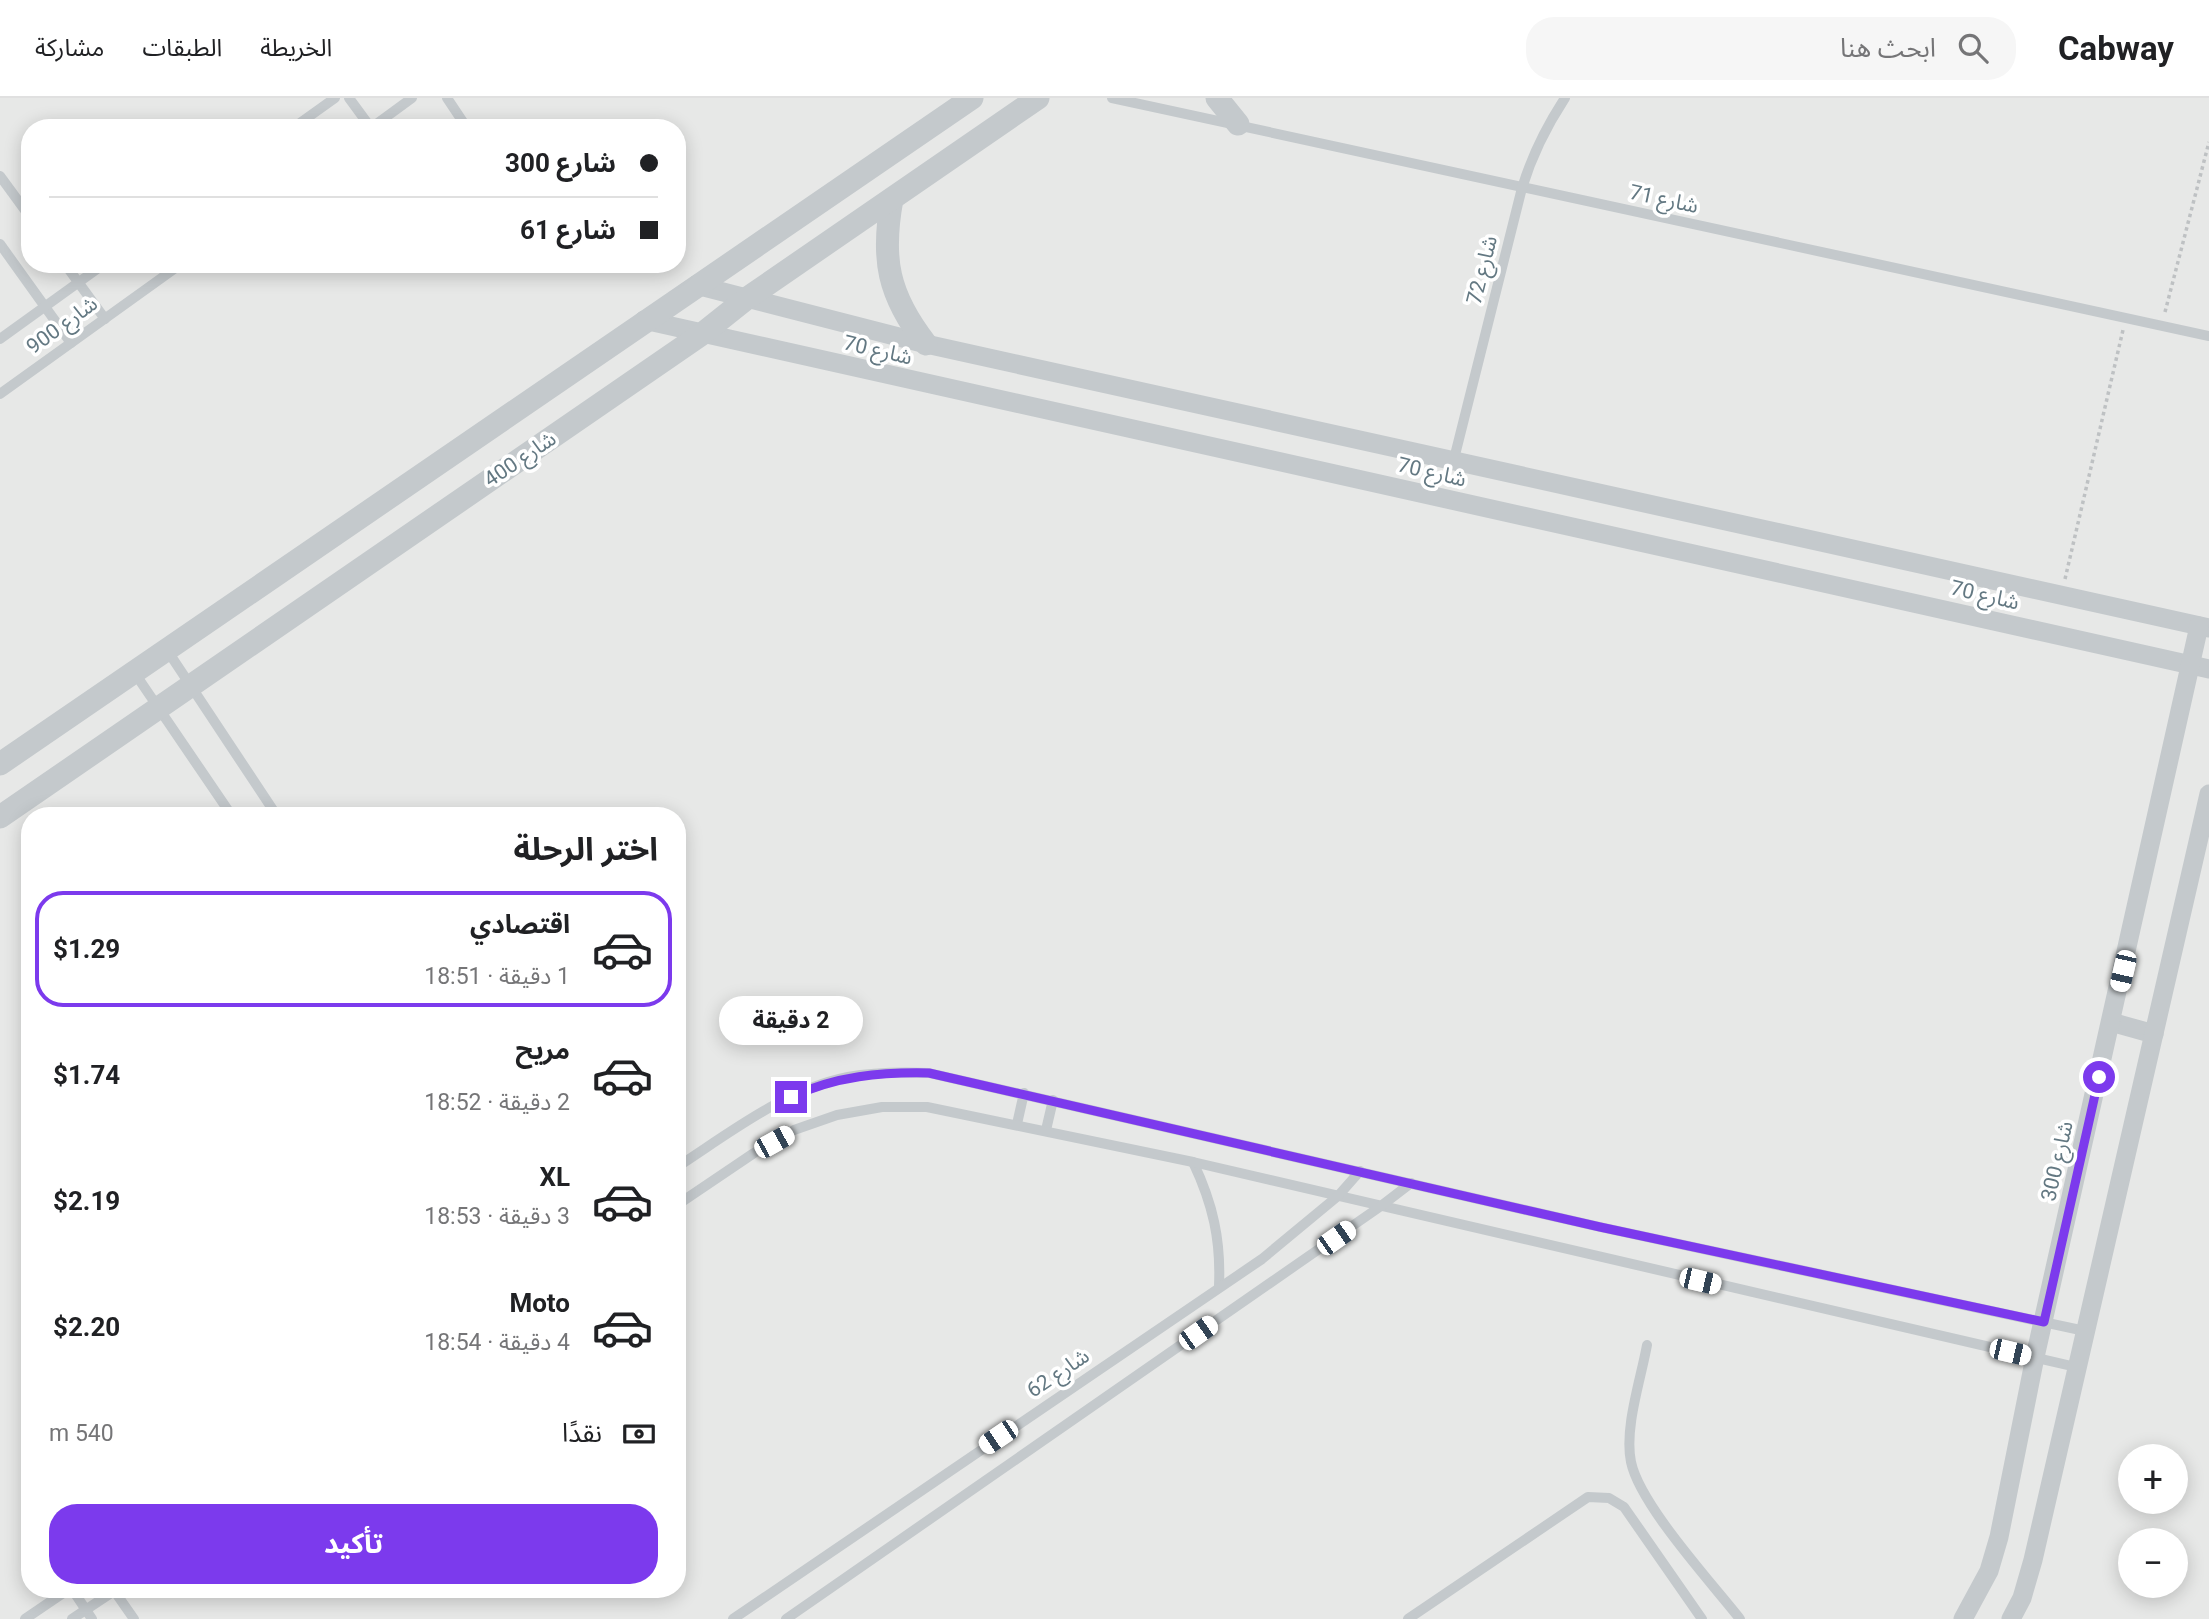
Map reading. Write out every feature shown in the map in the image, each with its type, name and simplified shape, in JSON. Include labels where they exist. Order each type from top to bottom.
[{"type":"street","name":"شارع 400","points":[[0,764],[972,98]]},
{"type":"street","name":"شارع 400","points":[[0,817],[702,334],[746,299],[1038,98]]},
{"type":"street","points":[[1217,98],[1238,124]]},
{"type":"street","points":[[892,199],[886,232],[887,263],[898,302],[907,320],[926,344]]},
{"type":"street","name":"شارع 70","points":[[696,285],[926,344],[2204,627]]},
{"type":"street","name":"شارع 70","points":[[645,320],[2200,667]]},
{"type":"street","name":"شارع 300","points":[[1963,1619],[1989,1571],[1999,1538],[2035,1357],[2111,1022],[2200,667],[2204,627]]},
{"type":"street","points":[[2011,1619],[2022,1598],[2033,1560],[2154,1034],[2202,851],[2209,794]]},
{"type":"street","points":[[2111,1022],[2154,1034]]},
{"type":"lane","points":[[306,119],[335,98]]},
{"type":"lane","points":[[349,98],[364,119]]},
{"type":"lane","points":[[383,119],[412,98]]},
{"type":"lane","points":[[447,98],[461,119]]},
{"type":"lane","name":"شارع 71","points":[[1112,98],[2209,336]]},
{"type":"lane","name":"شارع 72","points":[[1454,459],[1522,188],[1532,156],[1548,123],[1565,98]]},
{"type":"lane","points":[[0,176],[21,205]]},
{"type":"lane","points":[[0,244],[71,343]]},
{"type":"lane","points":[[71,273],[105,319]]},
{"type":"lane","name":"شارع 900","points":[[0,339],[92,273]]},
{"type":"lane","name":"شارع 900","points":[[0,394],[168,273]]},
{"type":"lane","points":[[166,649],[271,807]]},
{"type":"lane","points":[[134,671],[226,807]]},
{"type":"lane","points":[[686,1161],[772,1105],[809,1088],[848,1077],[889,1072],[929,1073],[1613,1230],[2085,1331]]},
{"type":"lane","points":[[1017,1124],[1024,1093]]},
{"type":"lane","points":[[1046,1130],[1053,1100]]},
{"type":"lane","points":[[686,1199],[754,1153],[794,1130],[837,1115],[882,1107],[928,1107],[1193,1162],[2076,1367]]},
{"type":"lane","points":[[1193,1162],[1208,1191],[1217,1222],[1221,1254],[1219,1286]]},
{"type":"lane","name":"شارع 62","points":[[733,1619],[1272,1251],[1338,1196],[1360,1171]]},
{"type":"lane","points":[[786,1619],[1411,1183]]},
{"type":"lane","points":[[1647,1345],[1630,1434],[1631,1461],[1635,1473],[1654,1508],[1740,1619]]},
{"type":"lane","points":[[1408,1619],[1588,1497],[1609,1498],[1623,1507],[1702,1619]]},
{"type":"lane","points":[[25,1619],[57,1598]]},
{"type":"lane","points":[[78,1598],[92,1619]]},
{"type":"lane","points":[[72,1619],[103,1598]]},
{"type":"lane","points":[[120,1598],[134,1619]]},
{"type":"path","points":[[2161,326],[2209,142]]},
{"type":"path","points":[[2061,594],[2125,318]]},
{"type":"shaded area","points":[[0,98],[2209,98],[2209,1619],[0,1619]]},
{"type":"route","points":[[791,1097],[809,1088],[848,1077],[889,1072],[929,1073],[1600,1227],[2044,1322],[2099,1077]]}]
